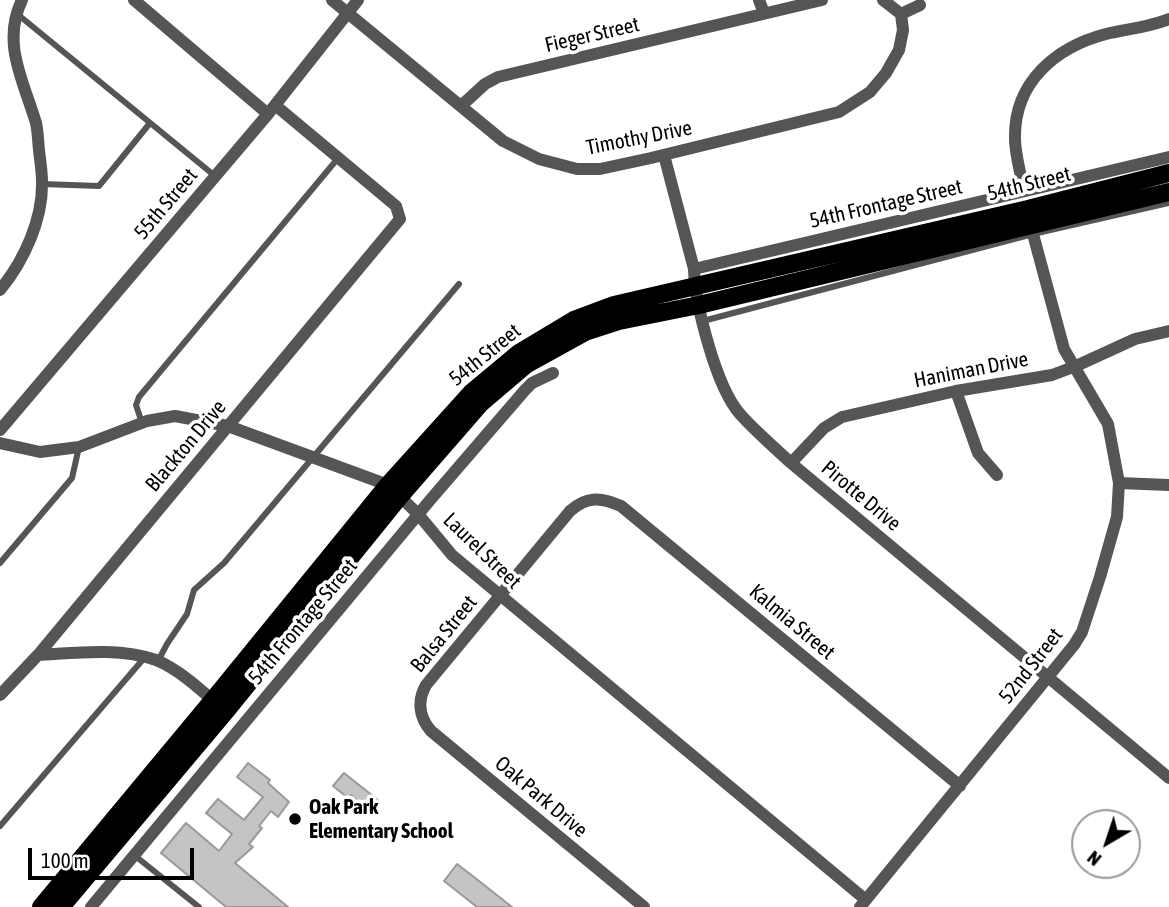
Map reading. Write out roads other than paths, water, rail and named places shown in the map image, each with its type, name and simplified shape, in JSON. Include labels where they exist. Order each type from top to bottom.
[{"type":"main road","name":"54th Street","points":[[61,907],[219,705],[471,393],[519,352],[584,316],[694,277],[1028,209],[1169,173]]},
{"type":"main road","name":"54th Street","points":[[394,490],[480,404],[527,364],[585,332],[619,321],[701,313],[1169,192]]},
{"type":"main road","name":"54th Street","points":[[41,907],[219,705]]},
{"type":"street","points":[[0,289],[27,246],[36,221],[43,184],[37,126],[14,57],[12,32],[22,0]]},
{"type":"street","points":[[134,0],[272,110],[339,157]]},
{"type":"street","name":"Timothy Drive","points":[[332,0],[507,143],[527,154],[578,169],[600,169],[664,155],[839,111],[870,92],[886,73],[899,50],[903,30],[901,14]]},
{"type":"street","name":"55th Street","points":[[0,430],[272,110],[358,0]]},
{"type":"street","points":[[759,0],[764,13]]},
{"type":"street","name":"Fieger Street","points":[[461,106],[485,84],[498,77],[822,0]]},
{"type":"street","points":[[883,0],[901,14],[920,5]]},
{"type":"street","points":[[1024,191],[1015,130],[1023,96],[1037,74],[1055,56],[1073,45],[1104,34],[1169,19]]},
{"type":"street","name":"Pirotte Drive","points":[[664,155],[701,313],[721,382],[738,412],[791,463],[1169,778]]},
{"type":"street","name":"Blackton Drive","points":[[0,695],[38,655],[400,219],[396,206],[339,157]]},
{"type":"street","name":"54th Frontage Street","points":[[694,277],[1024,191],[1169,157]]},
{"type":"street","name":"52nd Street","points":[[863,903],[1082,632],[1117,517],[1119,483],[1108,424],[1064,349],[1033,234]]},
{"type":"street","name":"Haniman Drive","points":[[791,463],[824,428],[842,417],[956,391],[1052,374],[1135,339],[1169,331]]},
{"type":"street","name":"54th Frontage Street","points":[[91,907],[418,514],[525,390],[532,383],[553,373]]},
{"type":"street","points":[[956,391],[978,453],[997,475]]},
{"type":"street","name":"Laurel Street","points":[[0,443],[40,452],[79,447],[142,423],[175,416],[228,426],[314,456],[394,490],[452,555],[863,903]]},
{"type":"street","points":[[1119,483],[1169,485]]},
{"type":"street","name":"Balsa Street","points":[[420,710],[426,685],[570,511],[580,503],[594,498]]},
{"type":"street","name":"Kalmia Street","points":[[594,498],[621,506],[960,786]]},
{"type":"street","points":[[38,655],[104,651],[145,657],[158,661],[184,677],[219,705]]},
{"type":"street","name":"Oak Park Drive","points":[[420,710],[431,731],[644,907]]},
{"type":"lane","points":[[16,13],[215,176]]},
{"type":"lane","points":[[43,184],[99,186],[150,123]]},
{"type":"lane","points":[[142,423],[136,405],[139,397],[339,157]]},
{"type":"lane","points":[[701,313],[1169,202]]},
{"type":"lane","points":[[158,661],[187,614],[194,590],[224,563],[459,284]]},
{"type":"lane","points":[[0,563],[72,478],[79,447]]},
{"type":"lane","points":[[0,826],[145,657]]},
{"type":"lane","points":[[134,855],[200,907]]},
{"type":"place","name":"Oak Park Elementary School","points":[[295,819]]}]
